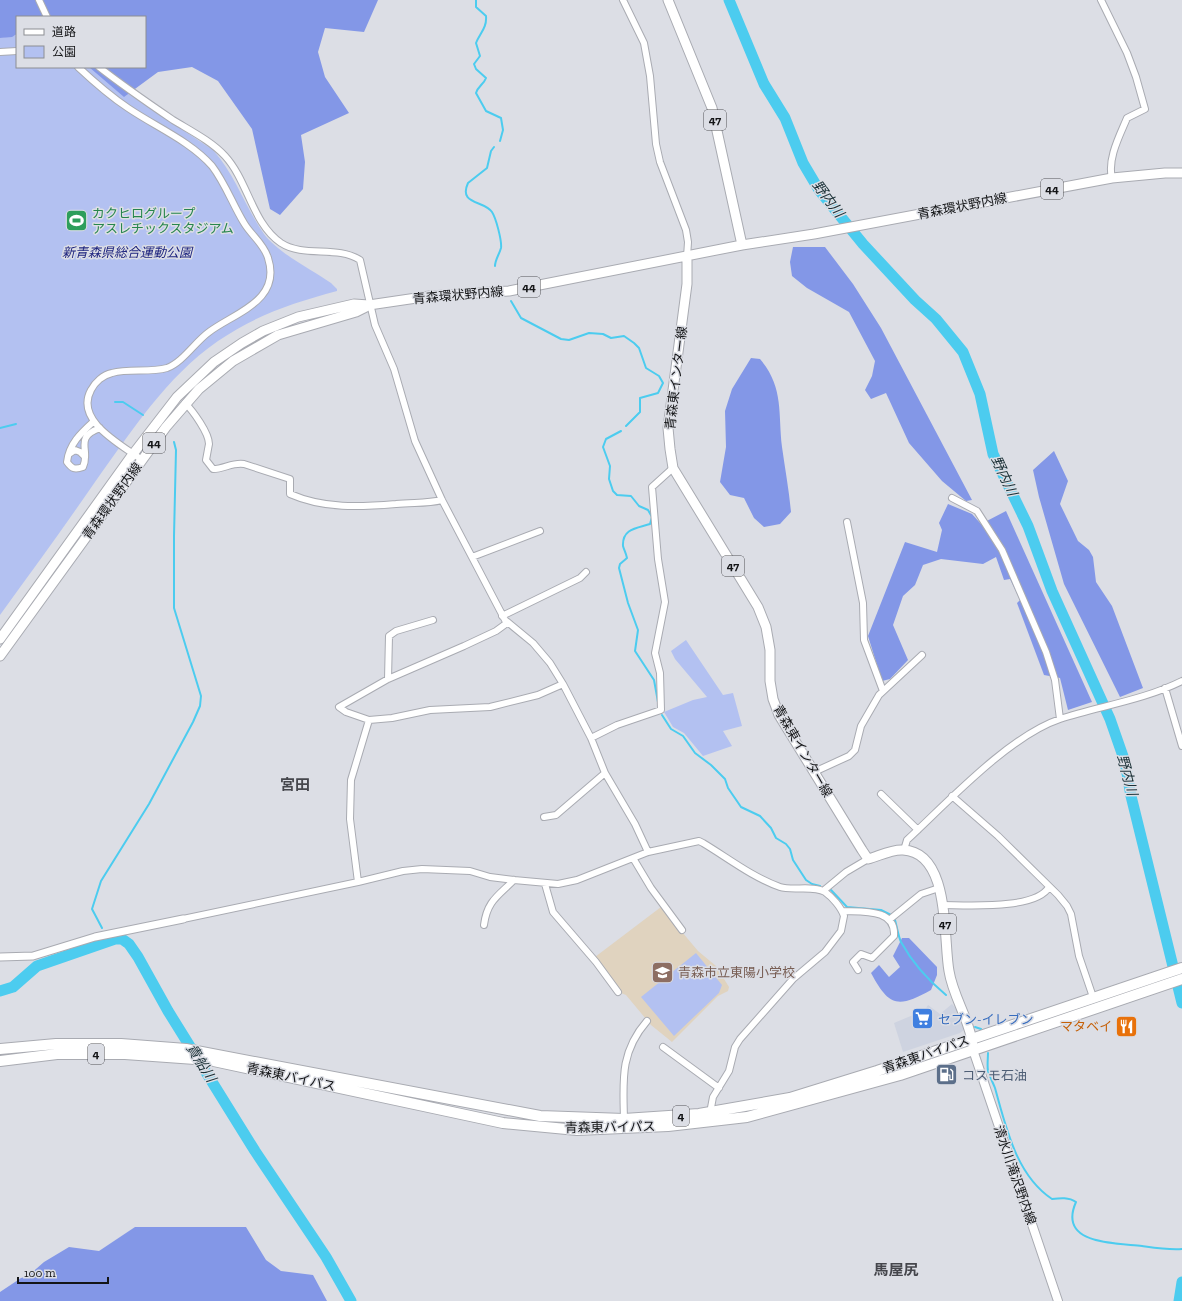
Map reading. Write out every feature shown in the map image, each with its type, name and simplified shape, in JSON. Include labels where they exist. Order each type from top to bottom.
[{"type":"highway","name":"青森東バイパス","points":[[0,1061],[57,1054],[125,1054],[191,1058],[207,1056],[540,1116],[624,1119],[710,1113],[790,1098],[877,1071],[1182,968]]},
{"type":"highway","name":"青森東バイパス","points":[[0,1049],[56,1044],[121,1044],[186,1049],[207,1056],[503,1123],[577,1130],[668,1126],[747,1117],[900,1075],[1182,979]]},
{"type":"main road","name":"47","points":[[668,0],[712,108],[742,246]]},
{"type":"main road","name":"青森環状野内線","points":[[742,246],[820,233],[1112,178],[1144,174],[1182,173]]},
{"type":"main road","name":"44","points":[[688,256],[742,246]]},
{"type":"main road","name":"青森環状野内線","points":[[0,639],[133,454],[178,397],[196,377],[214,362],[263,331],[298,317],[354,304],[369,305],[430,296],[509,291],[688,256]]},
{"type":"main road","name":"青森東インター線","points":[[688,256],[687,284],[668,428],[673,468],[758,607],[766,627],[773,699],[779,715],[868,859]]},
{"type":"main road","name":"青森環状野内線","points":[[0,656],[185,403],[217,373],[254,348],[278,335],[356,312],[369,305]]},
{"type":"main road","points":[[35,591],[43,596]]},
{"type":"main road","name":"47","points":[[904,850],[927,860],[934,871],[942,905],[948,970],[952,986],[972,1038],[973,1050]]},
{"type":"main road","points":[[868,859],[904,850]]},
{"type":"main road","name":"清水川滝沢野内線","points":[[973,1050],[1058,1301]]},
{"type":"street","points":[[40,0],[47,16]]},
{"type":"street","points":[[622,0],[644,43],[650,76],[656,144],[660,162],[686,230],[688,256]]},
{"type":"street","points":[[1102,0],[1136,77],[1145,109],[1127,118],[1118,139],[1110,170],[1112,178]]},
{"type":"street","points":[[0,52],[16,51]]},
{"type":"street","points":[[79,68],[119,102],[189,146],[211,166],[245,225],[264,248],[270,266],[268,283],[265,291],[254,306],[208,332],[177,362],[159,370],[117,372],[102,377],[91,389],[88,396],[88,410],[93,422],[142,460]]},
{"type":"street","points":[[100,68],[133,93],[217,149],[231,164],[260,218],[272,234],[281,242],[297,249],[348,254],[360,260],[369,305],[375,325],[394,369],[416,441],[442,500],[502,616],[507,623],[533,643],[550,663],[563,684],[590,738],[605,773],[635,824],[648,852]]},
{"type":"street","points":[[185,403],[195,412],[207,435],[209,443],[206,460],[213,469],[219,469],[237,462],[244,464],[290,479],[290,494],[302,499],[340,506],[428,503],[442,500]]},
{"type":"street","points":[[93,422],[75,440],[67,462],[71,468],[77,469],[83,467],[85,457],[85,438],[92,431],[100,428]]},
{"type":"street","points":[[69,454],[74,450],[80,452],[85,457]]},
{"type":"street","points":[[590,738],[617,725],[661,710],[660,673],[655,653],[665,602],[658,559],[652,487],[673,468]]},
{"type":"street","points":[[952,498],[977,511],[1002,550],[1046,652],[1055,680],[1060,719]]},
{"type":"street","points":[[847,522],[863,603],[864,640],[883,691]]},
{"type":"street","points":[[472,557],[540,531]]},
{"type":"street","points":[[502,616],[580,578],[586,572]]},
{"type":"street","points":[[388,678],[389,636],[396,631],[433,620]]},
{"type":"street","points":[[507,623],[496,631],[464,646],[388,678],[339,707],[346,712],[369,720],[392,718],[430,710],[490,707],[538,695],[563,684]]},
{"type":"street","points":[[814,772],[849,756],[855,750],[861,726],[883,691],[922,655]]},
{"type":"street","points":[[904,850],[906,840],[952,796],[1028,735],[1060,719],[1146,694],[1182,681]]},
{"type":"street","points":[[1165,688],[1182,746]]},
{"type":"street","points":[[358,882],[350,819],[351,780],[369,720]]},
{"type":"street","points":[[544,817],[556,815],[605,773]]},
{"type":"street","points":[[881,794],[918,830]]},
{"type":"street","points":[[952,796],[998,836],[1058,895],[1071,914],[1079,956],[1093,997]]},
{"type":"street","points":[[0,957],[33,956],[95,937],[358,882],[403,871],[422,869],[470,871],[490,877],[545,884],[558,884],[577,880],[648,852],[699,841],[741,868],[749,870],[778,886],[788,889],[799,888],[823,891],[842,911],[844,923],[841,931],[829,946],[793,979],[740,1039],[735,1047],[729,1071],[713,1097],[710,1113]]},
{"type":"street","points":[[633,858],[651,888],[682,930]]},
{"type":"street","points":[[823,891],[846,872],[868,859]]},
{"type":"street","points":[[484,925],[486,911],[489,904],[514,880]]},
{"type":"street","points":[[545,884],[553,912],[596,962],[618,992]]},
{"type":"street","points":[[942,905],[1018,902],[1036,898],[1046,892],[1050,887]]},
{"type":"street","points":[[889,920],[921,894],[939,888]]},
{"type":"street","points":[[842,911],[881,914],[889,920],[894,930],[894,936],[872,958],[861,954],[853,962],[858,970]]},
{"type":"street","points":[[624,1119],[624,1092],[628,1052],[632,1040],[647,1020]]},
{"type":"street","points":[[663,1047],[719,1088]]},
{"type":"shaded area","points":[[0,0],[378,0],[364,32],[325,28],[318,52],[325,77],[349,113],[301,135],[305,162],[303,189],[280,215],[270,209],[252,129],[218,81],[192,67],[158,72],[124,97],[90,68],[146,68],[146,16],[16,16],[16,35],[12,37],[0,38]]},
{"type":"shaded area","points":[[793,247],[825,247],[853,284],[881,328],[972,500],[966,501],[942,481],[909,443],[886,393],[871,399],[865,390],[872,376],[875,361],[849,312],[807,288],[792,276],[790,262]]},
{"type":"shaded area","points":[[751,358],[760,359],[768,369],[776,390],[780,412],[782,447],[791,512],[780,524],[764,527],[754,518],[744,498],[730,495],[720,482],[726,447],[725,411],[732,389]]},
{"type":"shaded area","points":[[1054,451],[1068,481],[1060,504],[1078,541],[1089,550],[1093,557],[1096,582],[1112,606],[1143,688],[1120,697],[1064,584],[1039,497],[1033,470]]},
{"type":"shaded area","points":[[948,504],[972,514],[981,524],[1006,511],[1092,702],[1068,710],[1060,678],[1044,675],[1017,603],[1020,600],[1010,579],[1004,580],[996,557],[983,564],[941,559],[923,565],[915,585],[903,596],[893,625],[908,660],[890,679],[882,681],[868,636],[905,542],[937,552],[942,530],[939,523]]},
{"type":"shaded area","name":"青森市立東陽小学校","points":[[661,907],[698,951],[716,966],[729,987],[728,991],[718,996],[672,1042],[651,1025],[626,995],[621,993],[595,957]]},
{"type":"shaded area","points":[[902,938],[909,938],[937,967],[937,975],[931,990],[910,1000],[902,1002],[889,998],[877,984],[871,973],[879,965],[889,977],[900,967],[893,956]]},
{"type":"shaded area","points":[[952,1004],[961,1015],[966,1028],[960,1033],[903,1052],[894,1023],[925,1010],[928,1005],[940,1014]]},
{"type":"shaded area","points":[[135,1227],[246,1227],[266,1260],[281,1271],[313,1275],[327,1301],[0,1301],[0,1292],[21,1278],[28,1276],[44,1262],[69,1247],[99,1251]]},
{"type":"green space","name":"新青森県総合運動公園","points":[[16,35],[16,68],[94,68],[121,89],[213,150],[228,169],[257,224],[270,241],[286,254],[331,283],[337,291],[290,305],[246,324],[218,341],[199,355],[182,371],[150,406],[0,615],[0,38]]},
{"type":"green space","points":[[686,640],[723,695],[733,693],[742,726],[723,731],[732,746],[703,756],[684,733],[673,727],[664,712],[693,700],[707,697],[675,659],[671,651]]},
{"type":"green space","points":[[696,953],[722,985],[719,993],[674,1036],[641,997]]},
{"type":"waterway","points":[[476,0],[476,7],[486,16],[484,27],[476,43],[480,56],[474,64],[476,69],[486,78],[476,93],[486,111],[501,118],[503,130],[500,141]]},
{"type":"waterway","name":"野内川","points":[[729,0],[764,84],[785,118],[803,163],[819,190],[863,244],[915,300],[936,319],[963,352],[980,394],[993,454],[1028,526],[1052,591],[1110,719],[1125,762],[1131,796],[1182,1003]]},
{"type":"waterway","points":[[494,147],[491,151],[487,168],[468,183],[466,195],[469,199],[488,208],[492,212],[495,219],[500,235],[501,245],[495,266]]},
{"type":"waterway","points":[[511,301],[521,318],[561,339],[569,340],[589,333],[603,334],[611,338],[624,336],[639,348],[646,368],[659,376],[663,383],[658,393],[640,398],[640,412],[626,426]]},
{"type":"waterway","points":[[115,402],[123,402],[143,415]]},
{"type":"waterway","points":[[0,428],[16,424]]},
{"type":"waterway","points":[[621,431],[606,439],[603,447],[610,466],[609,479],[613,491],[617,495],[631,496],[639,506],[648,510],[652,517],[650,524],[636,528],[628,532],[625,536],[623,546],[627,558],[620,564],[619,568],[628,603],[638,630],[635,651],[654,680],[658,702]]},
{"type":"waterway","points":[[102,928],[92,909],[101,881],[149,804],[200,706],[201,696],[174,608],[176,450],[174,442]]},
{"type":"waterway","points":[[662,715],[671,729],[683,736],[695,753],[711,765],[725,779],[728,788],[741,807],[760,816],[771,828],[776,838],[786,844],[790,849],[793,860],[806,880],[812,884],[820,886]]},
{"type":"waterway","points":[[831,890],[847,907],[881,910],[891,915]]},
{"type":"waterway","points":[[895,920],[901,942],[910,957],[933,984],[946,995]]},
{"type":"waterway","name":"貴船川","points":[[0,991],[13,987],[37,966],[115,939],[122,939],[129,944],[138,957],[168,1011],[255,1151],[326,1257],[351,1301]]},
{"type":"waterway","points":[[975,1027],[981,1029]]},
{"type":"waterway","points":[[988,1053],[988,1071],[995,1088],[1008,1134],[1021,1164],[1029,1177],[1052,1199],[1061,1198],[1076,1202],[1072,1216],[1075,1227],[1082,1234],[1092,1239],[1105,1242],[1162,1249],[1182,1249]]},
{"type":"waterway","name":"野内川","points":[[1179,1301],[1182,1282]]},
{"type":"place","name":"カクヒログループ アスレチックスタジアム","points":[[77,220]]},
{"type":"place","name":"青森市立東陽小学校","points":[[663,972]]},
{"type":"place","name":"セブン-イレブン","points":[[923,1019]]},
{"type":"place","name":"マタベイ","points":[[1127,1026]]},
{"type":"place","name":"コスモ石油","points":[[947,1075]]},
{"type":"district","name":"宮田","points":[[295,785]]},
{"type":"district","name":"馬屋尻","points":[[896,1270]]}]
